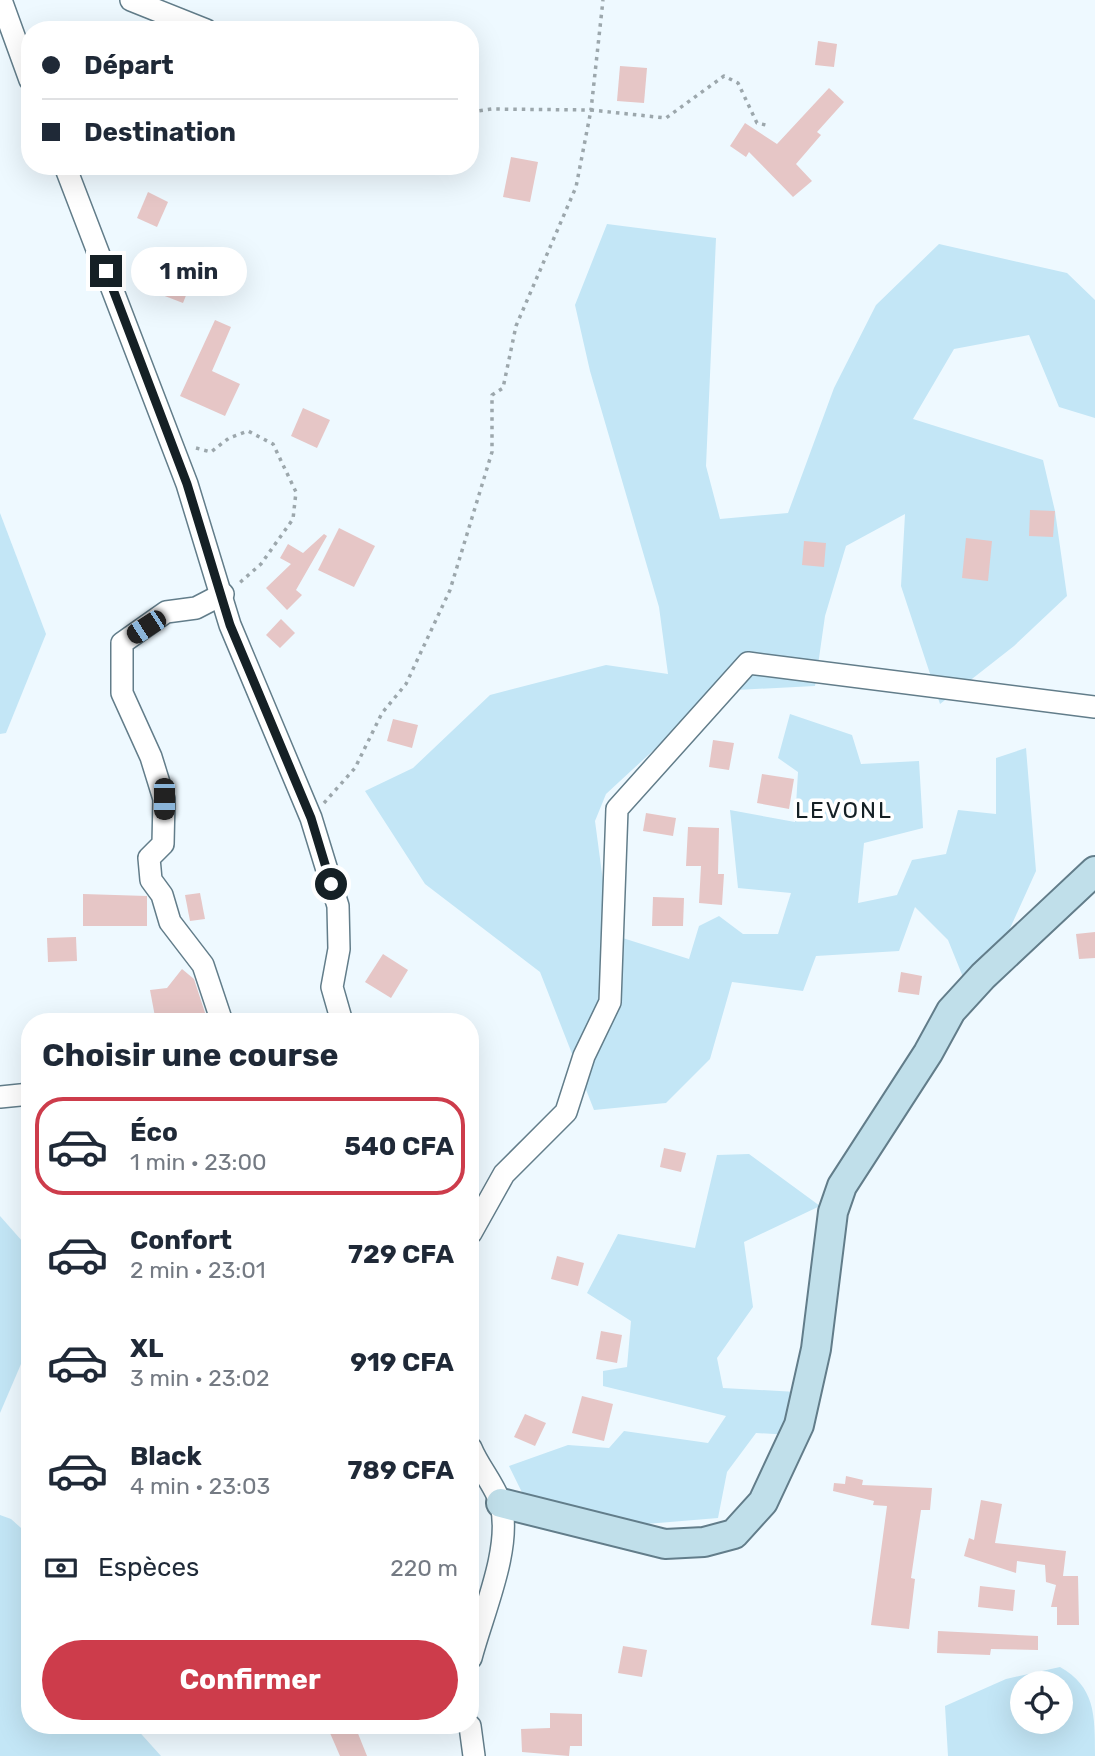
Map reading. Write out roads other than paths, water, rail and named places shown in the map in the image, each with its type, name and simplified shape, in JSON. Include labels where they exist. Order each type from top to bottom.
[{"type":"street","points":[[1,0],[21,55]]},
{"type":"street","points":[[131,0],[184,21]]},
{"type":"street","points":[[68,175],[170,440],[223,593],[230,625],[311,818],[338,906],[339,949],[332,987],[339,1013]]},
{"type":"street","points":[[219,1013],[203,965],[170,922],[162,895],[151,880],[149,858],[163,844],[164,799],[151,757],[122,693],[120,666],[122,643],[166,612],[196,608],[223,593]]},
{"type":"street","points":[[479,1219],[504,1174],[566,1112],[583,1056],[610,1002],[617,810],[748,663],[1095,707]]},
{"type":"street","points":[[501,1503],[665,1544],[704,1542],[734,1534],[763,1502],[799,1425],[816,1349],[833,1212],[842,1186],[928,1053],[951,1011],[1039,922],[1095,871]]},
{"type":"street","points":[[0,1097],[21,1095]]},
{"type":"street","points":[[479,1463],[501,1503],[500,1552],[479,1629]]},
{"type":"street","points":[[471,1734],[474,1756]]},
{"type":"district","name":"LEVONL","points":[[844,810]]}]
